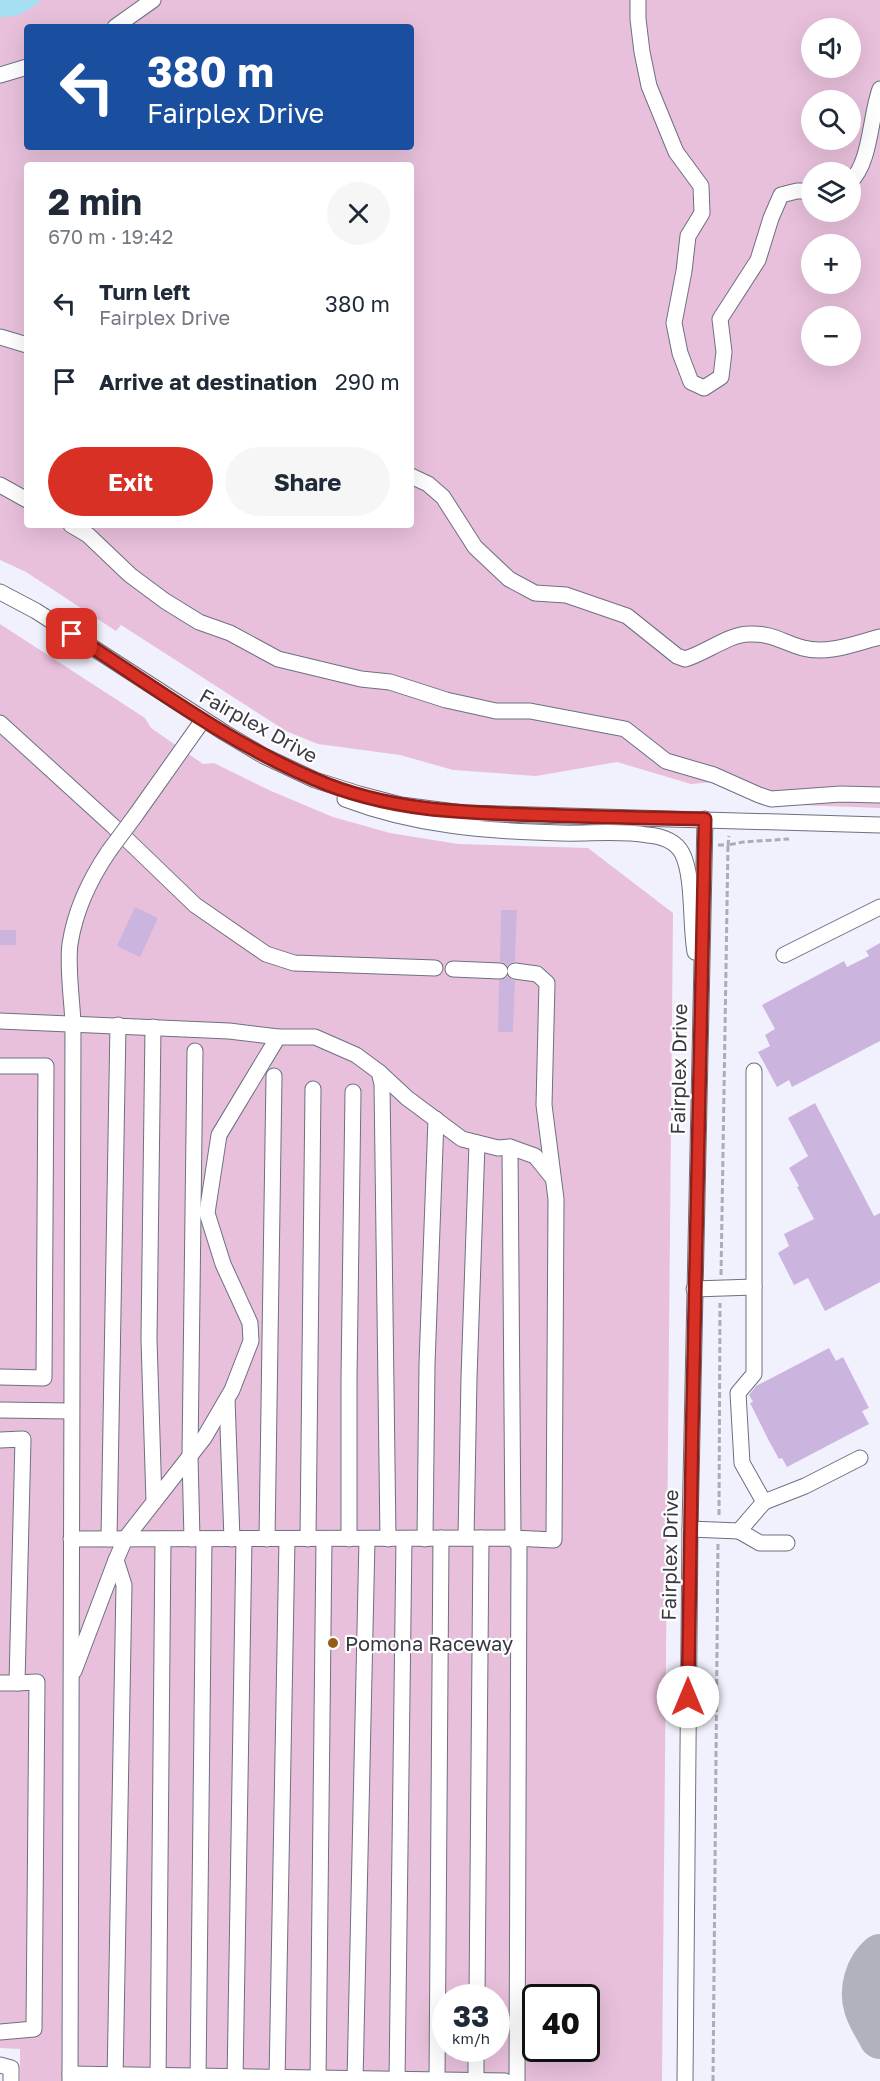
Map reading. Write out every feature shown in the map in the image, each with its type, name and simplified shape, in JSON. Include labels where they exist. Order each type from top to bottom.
[{"type":"street","points":[[119,24],[153,0]]},
{"type":"street","points":[[638,0],[642,52],[649,86],[675,152],[701,186],[702,213],[688,236],[674,323],[680,353],[691,382],[704,388],[721,378],[724,352],[720,319],[758,260],[771,218],[782,195],[801,191]]},
{"type":"street","points":[[0,75],[24,68]]},
{"type":"street","points":[[861,168],[865,159],[874,105],[880,89]]},
{"type":"street","points":[[0,337],[24,344]]},
{"type":"street","points":[[414,477],[428,484],[443,497],[475,547],[509,579],[535,593],[566,595],[627,616],[677,656],[685,659],[701,654],[735,636],[747,634],[777,637],[804,648],[827,650],[880,637]]},
{"type":"street","points":[[0,485],[24,498]]},
{"type":"street","points":[[76,528],[88,535],[130,575],[165,601],[199,622],[230,633],[278,659],[344,675],[390,682],[446,700],[496,711],[530,711],[625,729],[666,761],[714,775],[771,799],[841,794],[880,795]]},
{"type":"street","name":"Fairplex Drive","points":[[0,592],[36,611],[203,720],[264,756],[315,780],[359,794],[433,810],[463,813],[705,819],[690,1529],[685,2081]]},
{"type":"street","points":[[203,720],[94,873],[80,907],[70,945],[73,1023],[70,2078],[505,2081]]},
{"type":"street","points":[[0,723],[113,826],[195,905],[266,954],[294,963],[435,968]]},
{"type":"street","points":[[264,756],[284,776],[372,809],[433,824],[528,832],[645,834],[668,839],[682,853],[688,873],[692,935],[701,990]]},
{"type":"street","points":[[705,819],[880,825]]},
{"type":"street","points":[[784,955],[880,907]]},
{"type":"street","points":[[71,1539],[513,1538],[554,1540],[556,1199],[544,1105],[547,982],[537,974],[453,969]]},
{"type":"street","points":[[0,1021],[118,1025],[229,1031],[278,1037],[315,1037],[356,1055],[379,1072],[407,1098],[462,1139],[498,1148],[510,1147],[535,1156],[553,1179]]},
{"type":"street","points":[[109,1539],[118,1025]]},
{"type":"street","points":[[153,1027],[149,1339],[154,1502]]},
{"type":"street","points":[[70,1680],[125,1539],[204,1438],[227,1398],[251,1341],[250,1323],[223,1264],[207,1213],[219,1135],[278,1037]]},
{"type":"street","points":[[195,1052],[190,1456],[198,1539],[198,2078]]},
{"type":"street","points":[[0,1066],[46,1066],[44,1378],[0,1377]]},
{"type":"street","points":[[754,1071],[754,1374],[738,1393],[742,1463],[764,1502]]},
{"type":"street","points":[[379,1072],[382,1084],[396,1539],[397,2080]]},
{"type":"street","points":[[267,1539],[274,1076]]},
{"type":"street","points":[[308,1539],[313,1089]]},
{"type":"street","points":[[350,1539],[349,1379],[353,1092]]},
{"type":"street","points":[[425,1539],[427,1364],[436,1119]]},
{"type":"street","points":[[477,1143],[469,1378],[474,1538],[477,1984]]},
{"type":"street","points":[[510,1147],[513,1538],[519,1546],[516,2081]]},
{"type":"street","points":[[694,1289],[754,1287]]},
{"type":"street","points":[[227,1398],[238,1539],[235,2079]]},
{"type":"street","points":[[0,1410],[71,1411]]},
{"type":"street","points":[[0,1440],[23,1439],[17,1683]]},
{"type":"street","points":[[740,1531],[764,1502],[805,1486],[860,1458]]},
{"type":"street","points":[[690,1529],[740,1531],[760,1544],[788,1543]]},
{"type":"street","points":[[437,2080],[441,1538]]},
{"type":"street","points":[[158,2078],[163,1539]]},
{"type":"street","points":[[277,2079],[287,1539]]},
{"type":"street","points":[[318,2079],[324,1539]]},
{"type":"street","points":[[355,2080],[367,1539]]},
{"type":"street","points":[[115,2078],[124,1585],[116,1560]]},
{"type":"street","points":[[0,1683],[37,1682],[34,2029],[0,2032]]},
{"type":"street","points":[[476,2062],[476,2081]]},
{"type":"street","points":[[0,2065],[11,2068],[11,2081]]},
{"type":"path","points":[[713,2081],[728,845],[793,839]]},
{"type":"shaded area","points":[[0,0],[880,0],[880,808],[771,804],[714,782],[691,784],[617,762],[536,776],[453,770],[400,755],[318,744],[286,731],[121,625],[116,631],[26,572],[0,560]]},
{"type":"shaded area","name":"Pomona Raceway","points":[[0,624],[145,718],[151,728],[203,764],[214,763],[271,791],[333,817],[390,833],[458,844],[588,848],[673,913],[662,2081],[20,2081],[20,2049],[0,2048]]},
{"type":"water","points":[[0,0],[41,0],[22,13],[0,17]]},
{"type":"building","points":[[135,907],[158,918],[140,957],[117,946]]},
{"type":"building","points":[[501,910],[517,910],[515,961],[507,965],[500,961]]},
{"type":"building","points":[[0,930],[16,930],[16,945],[0,945]]},
{"type":"building","points":[[880,943],[880,1041],[792,1087],[789,1080],[777,1087],[758,1052],[770,1046],[765,1035],[775,1029],[762,1005],[844,961],[847,967],[869,956],[866,951]]},
{"type":"building","points":[[508,977],[515,981],[513,1032],[498,1032],[499,981]]},
{"type":"building","points":[[815,1103],[874,1216],[880,1213],[880,1282],[825,1311],[808,1278],[794,1285],[778,1253],[789,1246],[784,1234],[814,1219],[789,1168],[808,1156],[788,1118]]},
{"type":"building","points":[[829,1348],[836,1361],[843,1357],[869,1408],[862,1411],[869,1424],[787,1467],[782,1458],[779,1459],[769,1441],[750,1403],[753,1402],[749,1395],[756,1386]]},
{"type":"taxiway","points":[[880,1955],[871,1966],[863,1986],[866,2012],[880,2038]]},
{"type":"place","name":"Pomona Raceway","points":[[333,1643]]},
{"type":"route","points":[[72,634],[257,753],[315,780],[359,794],[401,805],[463,813],[705,819],[688,1697]]}]
